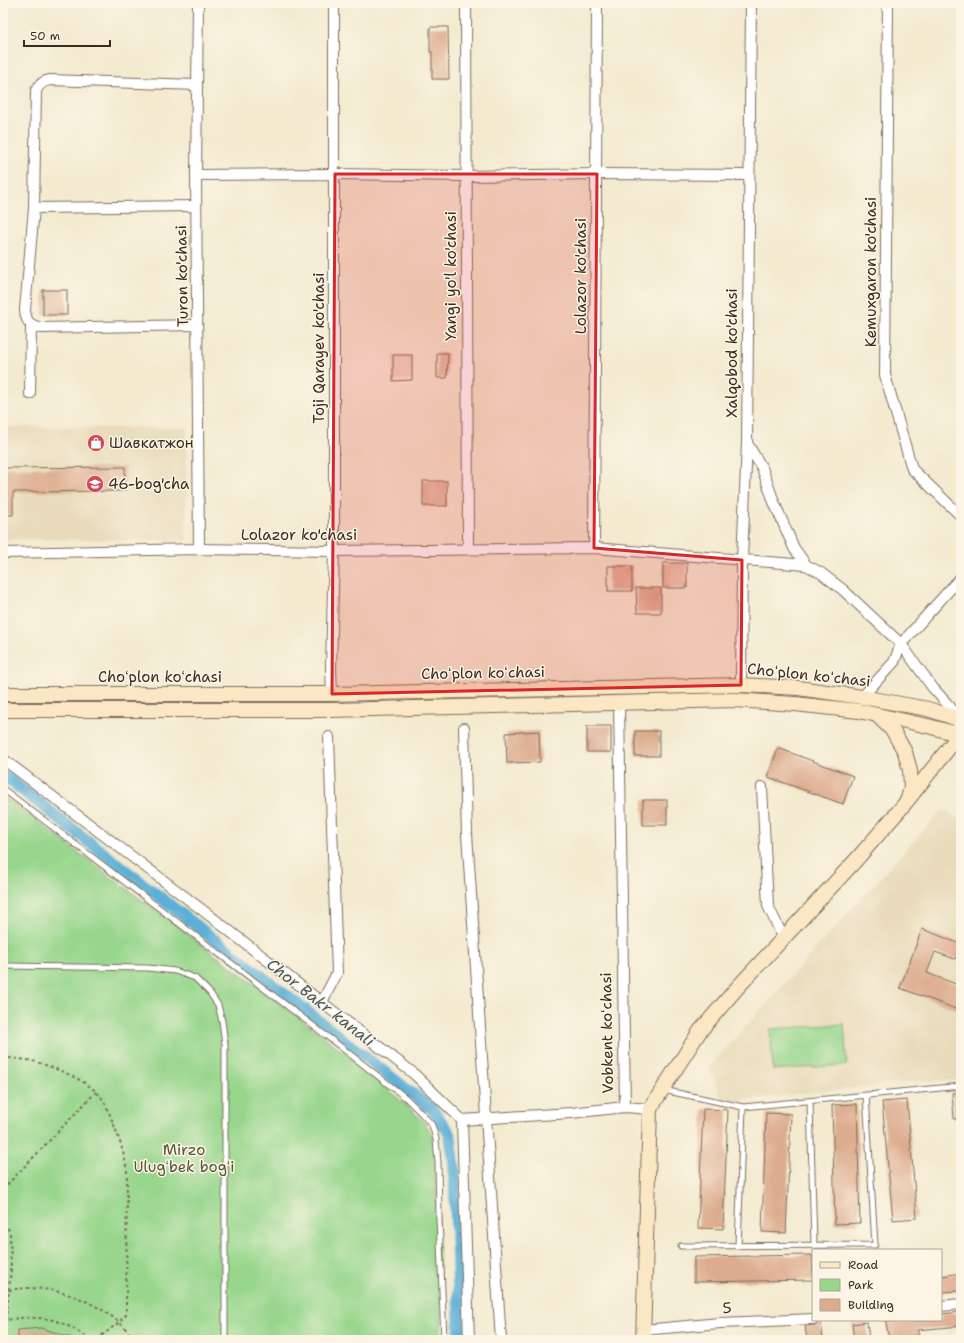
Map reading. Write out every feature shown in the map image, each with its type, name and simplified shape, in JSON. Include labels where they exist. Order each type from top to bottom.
[{"type":"main road","name":"Choʻplon koʻchasi","points":[[3,694],[332,694],[741,685],[798,688],[862,697],[928,709],[961,726]]},
{"type":"main road","name":"Choʻplon koʻchasi","points":[[3,710],[331,710],[734,700],[796,704],[859,711],[928,726],[961,726]]},
{"type":"main road","points":[[876,715],[893,731],[905,752],[910,770],[911,786],[907,801]]},
{"type":"main road","points":[[643,1335],[650,1109],[700,1032],[737,988],[856,860],[907,801],[961,726]]},
{"type":"street","name":"Turon ko'chasi","points":[[198,3],[196,206],[199,549]]},
{"type":"street","name":"Toji Qarayev ko'chasi","points":[[332,694],[331,668],[334,551],[334,3]]},
{"type":"street","name":"Yangi yo'l ko'chasi","points":[[466,3],[468,549]]},
{"type":"street","name":"Lolazor ko'chasi","points":[[594,548],[597,3]]},
{"type":"street","name":"Xalqobod ko'chasi","points":[[741,685],[742,560],[747,443],[748,175],[751,3]]},
{"type":"street","name":"Kemuxgaron ko'chasi","points":[[888,3],[885,375],[912,469],[961,516]]},
{"type":"street","points":[[197,85],[50,80],[44,81],[39,85],[36,91],[34,208],[25,310],[26,318],[32,325],[40,328],[197,325]]},
{"type":"street","points":[[196,175],[748,175]]},
{"type":"street","points":[[34,208],[196,206]]},
{"type":"street","points":[[30,394],[32,325]]},
{"type":"street","points":[[747,443],[762,468],[774,502],[794,548],[806,565],[821,573],[842,589],[901,644],[961,726]]},
{"type":"street","name":"Lolazor ko'chasi","points":[[3,553],[199,549],[334,551],[594,548],[806,565]]},
{"type":"street","points":[[862,697],[894,662],[901,644],[961,577]]},
{"type":"street","name":"Vobkent koʻchasi","points":[[619,702],[625,1107],[650,1109]]},
{"type":"street","points":[[464,728],[467,834],[501,1340]]},
{"type":"street","points":[[322,1002],[337,973],[329,737]]},
{"type":"street","points":[[3,759],[193,903],[413,1073],[462,1120],[469,1340]]},
{"type":"street","points":[[762,787],[768,906],[783,937]]},
{"type":"street","points":[[462,1120],[571,1113],[625,1107]]},
{"type":"street","points":[[942,1306],[961,1304]]},
{"type":"street","name":"5","points":[[643,1335],[720,1323],[812,1319]]},
{"type":"lane","points":[[3,790],[406,1098],[432,1126],[436,1139],[438,1162],[444,1340]]},
{"type":"lane","points":[[3,966],[148,968],[175,971],[195,978],[210,993],[218,1005],[225,1044],[225,1340]]},
{"type":"lane","points":[[662,1090],[743,1107],[961,1086]]},
{"type":"lane","points":[[681,1246],[814,1245],[875,1247],[866,1095]]},
{"type":"lane","points":[[810,1101],[814,1245]]},
{"type":"lane","points":[[738,1246],[743,1107]]},
{"type":"path","points":[[3,1057],[36,1062],[81,1081],[96,1092],[101,1098],[115,1127],[126,1158],[126,1315],[96,1340]]},
{"type":"path","points":[[3,1189],[96,1092]]},
{"type":"path","points":[[3,1224],[10,1231],[10,1269],[6,1320]]},
{"type":"path","points":[[3,1269],[10,1269]]},
{"type":"path","points":[[3,1292],[32,1287],[54,1291],[90,1302],[118,1323],[134,1340]]},
{"type":"path","points":[[3,1322],[6,1320],[27,1317],[55,1320],[80,1332],[92,1340]]},
{"type":"highlighted area","points":[[335,174],[597,174],[594,548],[742,560],[741,685],[332,694]]},
{"type":"shaded area","name":"46-bog'cha","points":[[3,427],[187,428],[186,540],[3,539]]},
{"type":"shaded area","points":[[942,810],[961,819],[961,1081],[926,1080],[723,1102],[709,1067]]},
{"type":"green space","name":"Mirzo Ulugʻbek bogʻi","points":[[3,796],[335,1045],[390,1091],[425,1123],[432,1135],[435,1161],[442,1340],[3,1340]]},
{"type":"green space","points":[[844,1024],[847,1065],[773,1070],[770,1029]]},
{"type":"building","points":[[430,27],[448,27],[449,79],[432,79]]},
{"type":"building","points":[[43,290],[67,290],[67,315],[43,315]]},
{"type":"building","points":[[437,353],[448,353],[447,378],[437,378]]},
{"type":"building","points":[[393,355],[412,355],[412,380],[393,381]]},
{"type":"building","points":[[125,467],[125,491],[13,492],[13,515],[3,515],[3,468]]},
{"type":"building","points":[[423,481],[447,481],[447,506],[423,506]]},
{"type":"building","points":[[663,563],[687,563],[687,588],[663,588]]},
{"type":"building","points":[[608,566],[632,566],[632,591],[608,591]]},
{"type":"building","points":[[636,588],[661,588],[661,613],[637,613]]},
{"type":"building","points":[[587,726],[611,726],[611,752],[587,752]]},
{"type":"building","points":[[539,731],[540,762],[507,763],[506,733]]},
{"type":"building","points":[[635,731],[659,731],[659,756],[635,756]]},
{"type":"building","points":[[778,748],[853,776],[843,804],[768,777]]},
{"type":"building","points":[[643,800],[667,800],[667,825],[643,825]]},
{"type":"building","points":[[922,929],[961,944],[961,959],[956,957],[955,959],[935,952],[927,973],[961,986],[961,1011],[900,988]]},
{"type":"building","points":[[961,1092],[961,1119],[954,1119],[952,1093]]},
{"type":"building","points":[[907,1100],[917,1218],[893,1220],[882,1102]]},
{"type":"building","points":[[857,1104],[860,1223],[835,1224],[832,1105]]},
{"type":"building","points":[[703,1109],[728,1110],[723,1229],[698,1228]]},
{"type":"building","points":[[766,1113],[791,1114],[786,1233],[762,1232]]},
{"type":"building","points":[[812,1255],[812,1280],[694,1282],[694,1257]]},
{"type":"building","points":[[961,1273],[961,1291],[942,1292],[942,1276]]},
{"type":"building","points":[[961,1312],[961,1326],[917,1330],[919,1335],[889,1340],[886,1321],[942,1321],[942,1314]]},
{"type":"building","points":[[821,1321],[823,1340],[807,1340],[805,1326],[814,1325]]},
{"type":"building","points":[[867,1322],[869,1340],[854,1340],[852,1324]]},
{"type":"building","points":[[41,1328],[72,1338],[72,1340],[18,1340],[18,1330]]},
{"type":"waterway","name":"Chor Bakr kanali","points":[[3,775],[432,1109],[450,1134],[454,1163],[460,1340]]},
{"type":"place","name":"Шавкатжон","points":[[96,443]]},
{"type":"place","name":"46-bog'cha","points":[[95,484]]}]
